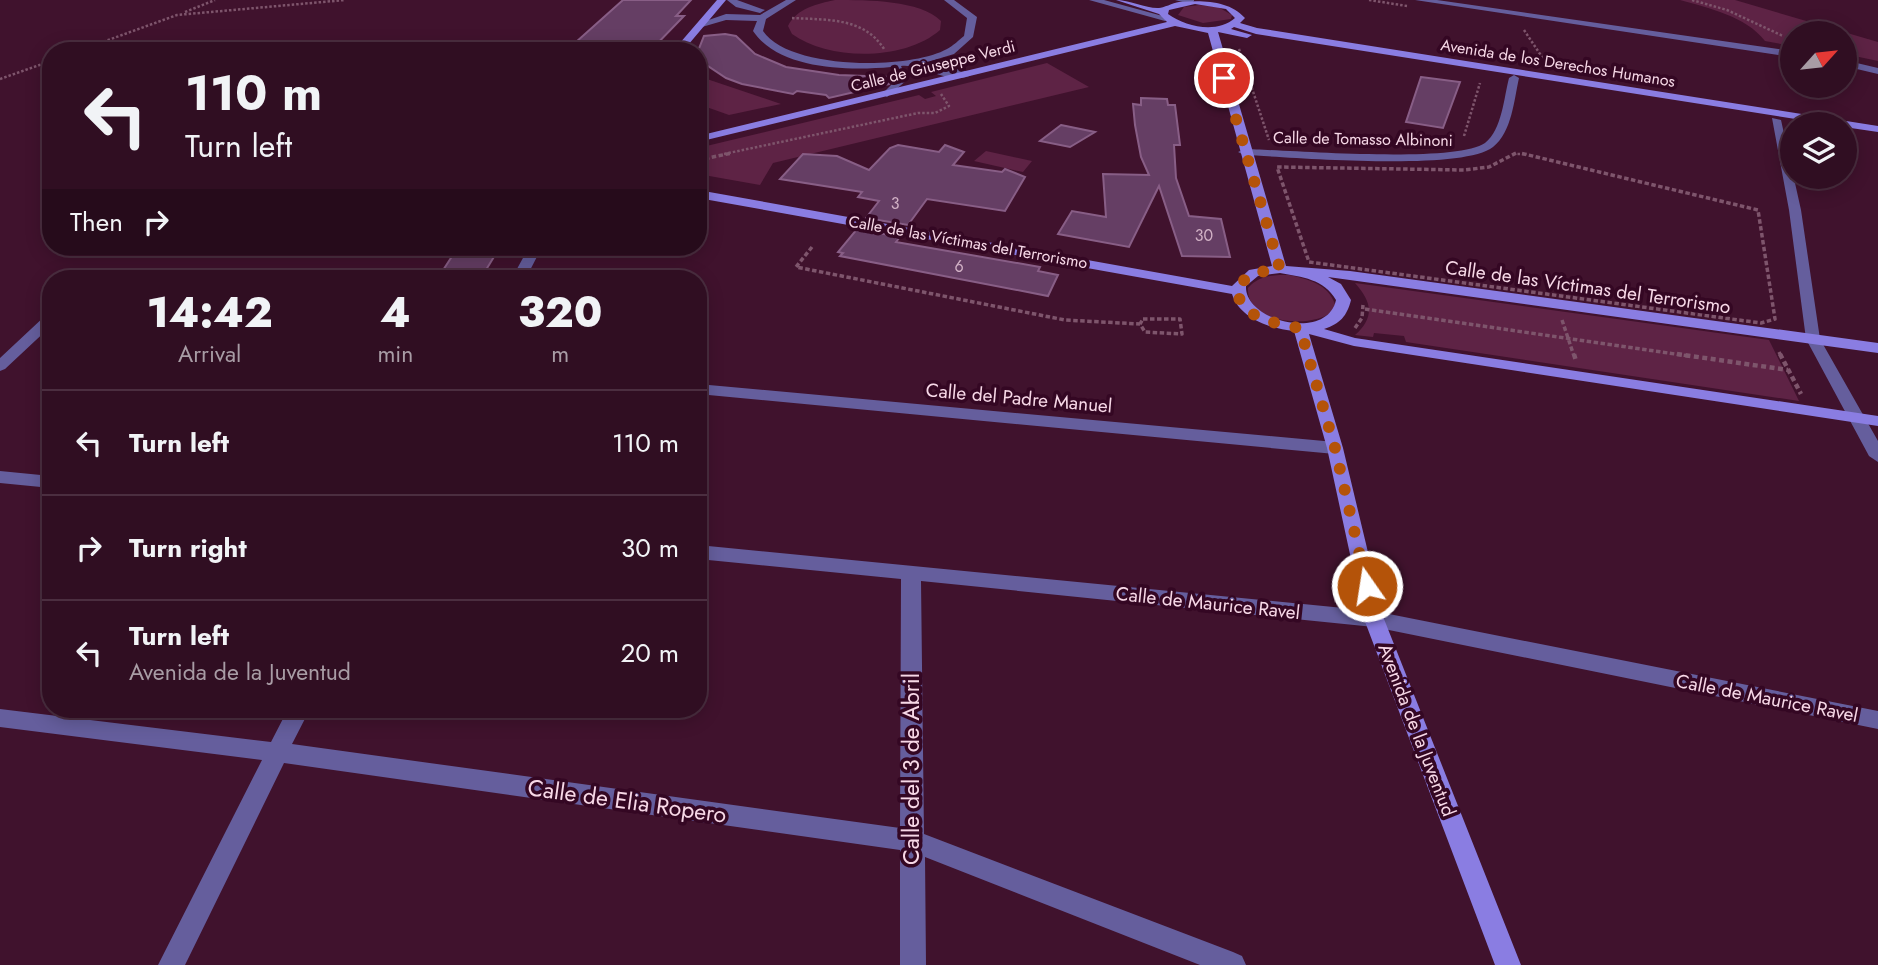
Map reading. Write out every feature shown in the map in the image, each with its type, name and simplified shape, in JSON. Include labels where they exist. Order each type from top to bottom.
[{"type":"street","points":[[686,42],[722,0]]},
{"type":"street","points":[[731,0],[766,14]]},
{"type":"street","points":[[702,24],[726,17],[766,14],[792,0]]},
{"type":"street","points":[[766,14],[758,31],[767,44],[788,55],[819,63],[856,66],[905,63],[938,55],[970,37],[975,27],[972,17],[948,0]]},
{"type":"street","points":[[1093,0],[1164,15],[1188,1]]},
{"type":"street","points":[[1120,0],[1164,15],[1176,23]]},
{"type":"street","points":[[1143,0],[1188,1],[1235,10],[1240,18],[1234,24],[1213,29],[1244,152],[1286,270]]},
{"type":"street","points":[[1419,0],[1780,52]]},
{"type":"street","name":"Avenida de los Derechos Humanos","points":[[1176,23],[1780,121]]},
{"type":"street","name":"Calle de Giuseppe Verdi","points":[[707,137],[1176,23]]},
{"type":"street","name":"Avenida de los Derechos Humanos","points":[[1234,24],[1269,33],[1878,129]]},
{"type":"street","points":[[905,63],[934,72],[968,74]]},
{"type":"street","points":[[887,94],[902,80],[905,63]]},
{"type":"street","points":[[1857,66],[1878,71]]},
{"type":"street","name":"Calle de Tomasso Albinoni","points":[[1244,152],[1440,158],[1468,155],[1485,149],[1499,138],[1514,78]]},
{"type":"street","points":[[1776,120],[1795,210],[1813,339],[1878,456]]},
{"type":"street","points":[[1857,133],[1878,136]]},
{"type":"street","name":"Calle de las Víctimas del Terrorismo","points":[[707,196],[1237,291]]},
{"type":"street","points":[[1302,328],[1332,323],[1341,317],[1345,300],[1330,284],[1286,270],[1254,273],[1239,284],[1237,291],[1240,302],[1263,319],[1354,342],[1878,421]]},
{"type":"street","name":"Calle de las Víctimas del Terrorismo","points":[[1286,270],[1350,275],[1878,348]]},
{"type":"street","name":"Avenida de la Juventud","points":[[1302,328],[1335,448],[1374,619],[1508,965]]},
{"type":"street","points":[[0,366],[42,333]]},
{"type":"street","name":"Calle del Padre Manuel","points":[[707,390],[1335,448]]},
{"type":"street","points":[[0,477],[42,481]]},
{"type":"street","name":"Calle de Maurice Ravel","points":[[707,553],[1374,619],[1878,720]]},
{"type":"street","name":"Calle del 3 de Abril","points":[[911,574],[910,840],[913,965]]},
{"type":"street","name":"Calle de Elia Ropero","points":[[0,718],[277,752],[910,840],[1233,965]]},
{"type":"street","points":[[171,965],[294,718]]},
{"type":"path","points":[[103,42],[215,0]]},
{"type":"path","points":[[177,15],[345,0]]},
{"type":"path","points":[[1692,0],[1727,10],[1780,34]]},
{"type":"path","points":[[766,14],[846,24],[868,31],[878,38],[882,47],[905,63]]},
{"type":"path","points":[[1521,15],[1519,23],[1549,68],[1547,77]]},
{"type":"path","points":[[1238,49],[1270,142]]},
{"type":"path","points":[[0,79],[42,64]]},
{"type":"path","points":[[1458,139],[1466,135],[1482,84],[1469,82]]},
{"type":"path","points":[[707,158],[918,113],[935,113],[949,106],[930,83]]},
{"type":"path","points":[[1517,152],[1758,210],[1775,318],[1761,323],[1309,262],[1277,167],[1464,170],[1489,166],[1517,152]]},
{"type":"path","points":[[812,247],[796,267],[1065,320],[1140,324]]},
{"type":"path","points":[[1365,309],[1789,370]]},
{"type":"path","points":[[1558,309],[1579,370]]},
{"type":"path","points":[[1143,319],[1180,319],[1182,334],[1144,332],[1140,324],[1143,319]]},
{"type":"path","points":[[1777,349],[1807,404]]},
{"type":"shaded area","points":[[835,0],[907,5],[932,14],[941,21],[940,30],[907,48],[867,54],[826,49],[792,34],[788,26],[802,11]]},
{"type":"shaded area","points":[[1680,0],[1735,0],[1806,21],[1780,21],[1780,44],[1765,41],[1748,25],[1714,10]]},
{"type":"shaded area","points":[[1184,7],[1218,7],[1232,15],[1231,19],[1203,23],[1178,15]]},
{"type":"shaded area","points":[[1857,36],[1878,42],[1878,61],[1857,57]]},
{"type":"shaded area","points":[[1047,63],[1089,87],[773,163],[760,185],[707,176],[707,146],[919,95],[925,99],[936,96],[931,92]]},
{"type":"shaded area","points":[[707,79],[781,104],[729,115],[707,107]]},
{"type":"shaded area","points":[[986,151],[1032,161],[1023,172],[974,161]]},
{"type":"shaded area","points":[[1289,275],[1322,287],[1332,297],[1335,304],[1333,311],[1323,317],[1296,321],[1268,316],[1257,309],[1250,300],[1248,288],[1262,278]]},
{"type":"shaded area","points":[[1355,283],[1769,340],[1799,401],[1406,342],[1404,336],[1374,333],[1373,337],[1355,335],[1366,322],[1369,309],[1365,297]]},
{"type":"building","points":[[623,0],[691,0],[676,16],[684,16],[659,42],[576,42]]},
{"type":"building","points":[[704,36],[736,36],[755,54],[786,67],[839,75],[892,77],[893,80],[889,84],[829,98],[826,95],[797,91],[793,94],[742,84],[726,78],[707,65],[707,42],[702,42]]},
{"type":"building","points":[[1421,77],[1460,82],[1443,128],[1406,122]]},
{"type":"building","points":[[1141,98],[1167,99],[1168,105],[1175,105],[1180,145],[1174,145],[1176,178],[1189,216],[1221,219],[1230,257],[1182,256],[1159,186],[1129,247],[1058,234],[1072,211],[1106,217],[1103,174],[1149,175],[1141,157],[1135,125],[1133,104],[1141,105]]},
{"type":"building","points":[[1061,125],[1095,132],[1070,147],[1040,141]]},
{"type":"building","points":[[898,145],[939,152],[945,145],[964,152],[953,165],[1002,172],[1005,169],[1025,177],[1005,211],[927,199],[908,225],[866,218],[879,201],[858,197],[862,192],[780,179],[803,154],[837,156],[869,170],[890,148]]},
{"type":"building","points":[[857,229],[900,237],[896,242],[1040,267],[1038,271],[1058,275],[1048,296],[840,256],[843,253],[838,252]]},
{"type":"building","points":[[452,256],[494,256],[486,270],[443,270]]},
{"type":"route","points":[[1224,78],[1280,269],[1254,273],[1245,278],[1237,291],[1240,302],[1263,319],[1300,328],[1335,448],[1367,586]]}]
